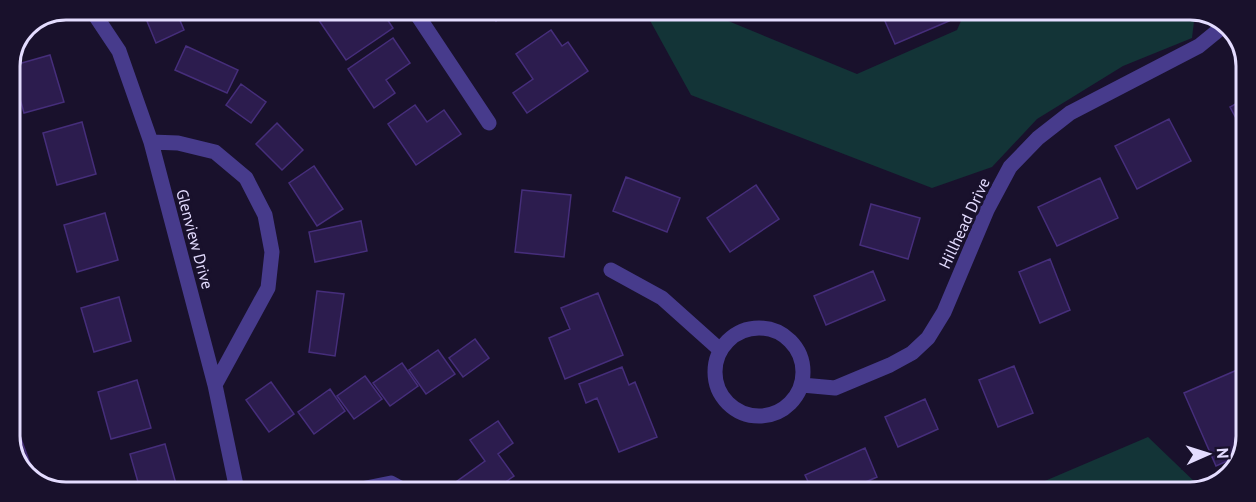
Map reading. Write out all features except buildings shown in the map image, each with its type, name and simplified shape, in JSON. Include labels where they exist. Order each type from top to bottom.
[{"type":"street","name":"Glenview Drive","points":[[98,20],[119,51],[151,142],[215,385],[236,482]]},
{"type":"street","points":[[421,20],[489,123]]},
{"type":"street","name":"Hillhead Drive","points":[[802,386],[835,388],[890,365],[912,353],[928,338],[944,312],[987,210],[1010,167],[1038,138],[1070,113],[1199,46],[1219,30]]},
{"type":"street","points":[[151,142],[178,143],[215,152],[246,178],[265,215],[272,252],[268,288],[215,385]]},
{"type":"street","points":[[610,270],[662,298],[719,350]]},
{"type":"street","points":[[764,327],[788,338],[802,359],[802,386],[788,406],[765,417],[740,414],[722,398],[713,374],[719,350],[738,332],[764,327]]},
{"type":"green space","points":[[650,20],[726,20],[857,74],[957,30],[961,20],[1194,20],[1192,38],[1123,66],[1037,119],[992,167],[932,188],[691,95]]},
{"type":"green space","points":[[1148,437],[1195,482],[1190,482],[1042,482]]}]
